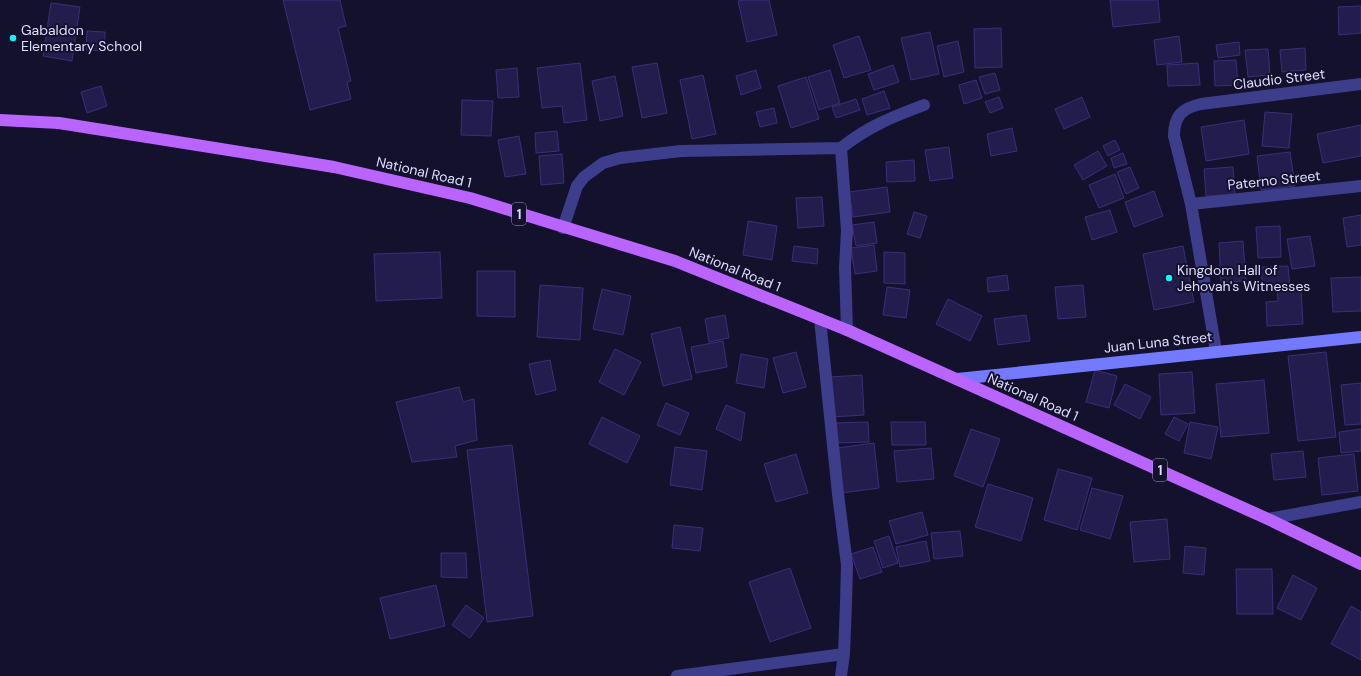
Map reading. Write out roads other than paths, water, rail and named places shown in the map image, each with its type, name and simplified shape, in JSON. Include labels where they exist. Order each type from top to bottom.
[{"type":"main road","name":"National Road 1","points":[[0,120],[59,123],[334,167],[470,198],[563,228],[674,261],[847,330],[1268,519],[1361,564]]},
{"type":"street","name":"Claudio Street","points":[[1216,351],[1191,204],[1174,136],[1174,126],[1176,120],[1191,106],[1200,104],[1361,84]]},
{"type":"street","points":[[563,228],[577,186],[584,177],[594,169],[620,158],[681,151],[841,148],[857,135],[882,121],[924,105]]},
{"type":"street","points":[[841,148],[847,231],[845,267],[847,330]]},
{"type":"street","name":"Paterno Street","points":[[1191,204],[1361,186]]},
{"type":"street","points":[[820,320],[847,565],[844,654],[841,676]]},
{"type":"street","name":"Juan Luna Street","points":[[958,379],[1361,337]]},
{"type":"street","points":[[1268,519],[1361,502]]},
{"type":"street","points":[[677,676],[844,654]]},
{"type":"place","name":"Gabaldon Elementary School","points":[[13,38]]},
{"type":"place","name":"Kingdom Hall of Jehovah's Witnesses","points":[[1169,278]]}]
